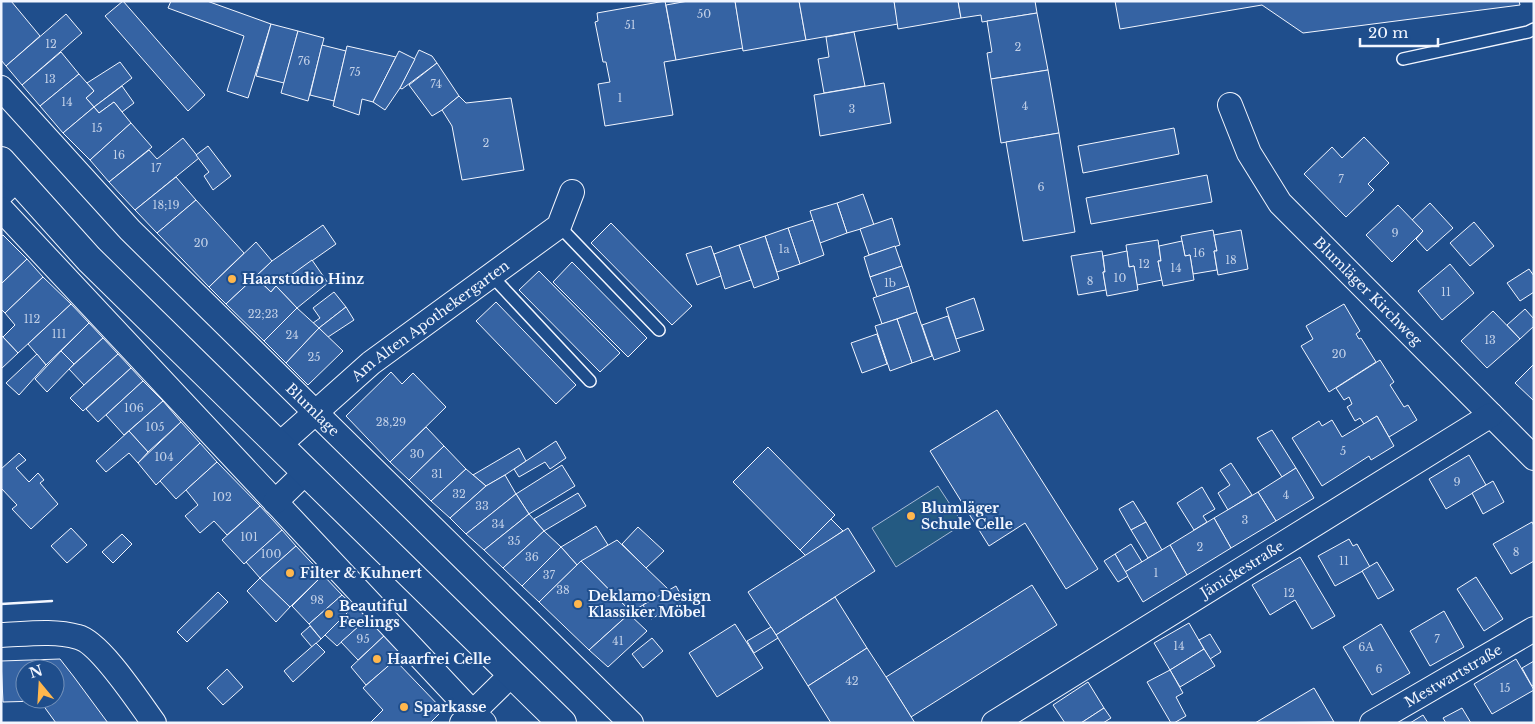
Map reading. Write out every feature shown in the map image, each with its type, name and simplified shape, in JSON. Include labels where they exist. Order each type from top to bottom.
[{"type":"main road","points":[[7,178],[562,723]]},
{"type":"street","name":"Blumlage","points":[[1,88],[130,230],[631,723]]},
{"type":"street","name":"Blumläger Kirchweg","points":[[1230,105],[1249,152],[1280,202],[1534,458]]},
{"type":"street","points":[[559,226],[572,192]]},
{"type":"street","points":[[1,210],[275,502],[473,719],[512,674]]},
{"type":"street","name":"Am Alten Apothekergarten","points":[[279,445],[371,363],[559,226]]},
{"type":"street","name":"Jänickestraße","points":[[994,723],[1491,415]]},
{"type":"street","points":[[275,502],[307,471]]},
{"type":"street","name":"Mestwartstraße","points":[[1372,723],[1534,629]]},
{"type":"street","points":[[1,635],[50,634],[80,637],[106,658],[154,723]]},
{"type":"lane","points":[[1403,58],[1528,32],[1534,29]]},
{"type":"lane","points":[[559,226],[660,330]]},
{"type":"lane","points":[[491,275],[590,381]]},
{"type":"shaded area","points":[[938,486],[963,524],[896,567],[872,528]]},
{"type":"building","points":[[1,1],[11,1],[40,36],[6,66],[1,60]]},
{"type":"building","points":[[123,1],[205,95],[188,111],[105,16]]},
{"type":"building","points":[[171,1],[207,1],[271,24],[248,98],[227,91],[244,36],[168,8]]},
{"type":"building","points":[[665,1],[676,60],[664,62],[673,115],[605,126],[598,84],[610,82],[606,62],[603,62],[595,22],[598,21],[597,13]]},
{"type":"building","points":[[688,1],[735,1],[743,48],[676,60],[666,5]]},
{"type":"building","points":[[735,1],[799,1],[806,40],[743,51]]},
{"type":"building","points":[[799,1],[894,1],[898,24],[806,40]]},
{"type":"building","points":[[894,1],[958,1],[961,18],[898,29]]},
{"type":"building","points":[[958,1],[1035,1],[1037,13],[982,22],[981,15],[961,18]]},
{"type":"building","points":[[1115,1],[1519,1],[1520,5],[1303,33],[1262,5],[1120,29]]},
{"type":"building","points":[[1037,13],[1048,70],[991,79],[987,53],[992,52],[987,21]]},
{"type":"building","points":[[66,14],[82,33],[22,85],[6,66]]},
{"type":"building","points":[[271,24],[298,31],[284,83],[256,76]]},
{"type":"building","points":[[298,31],[324,38],[308,101],[281,93]]},
{"type":"building","points":[[854,32],[865,86],[824,93],[818,59],[829,57],[826,37]]},
{"type":"building","points":[[322,45],[346,51],[334,101],[310,95]]},
{"type":"building","points":[[347,46],[396,57],[373,102],[362,99],[359,115],[333,106]]},
{"type":"building","points":[[419,50],[432,56],[437,63],[402,89],[400,88]]},
{"type":"building","points":[[399,51],[415,59],[400,88],[385,110],[373,102]]},
{"type":"building","points":[[61,52],[79,74],[40,106],[22,85]]},
{"type":"building","points":[[120,62],[132,78],[94,107],[86,98],[94,91],[87,83]]},
{"type":"building","points":[[437,63],[459,96],[432,116],[409,85]]},
{"type":"building","points":[[1048,70],[1059,133],[1001,143],[991,79]]},
{"type":"building","points":[[79,74],[94,91],[86,98],[94,107],[63,133],[40,106]]},
{"type":"building","points":[[884,83],[891,123],[820,136],[814,95]]},
{"type":"building","points":[[122,86],[134,103],[122,112],[114,102],[99,113],[94,107]]},
{"type":"building","points":[[459,96],[466,103],[511,98],[524,170],[462,180],[452,126],[442,110]]},
{"type":"building","points":[[114,102],[131,123],[90,160],[63,133],[94,107],[99,113]]},
{"type":"building","points":[[131,123],[152,147],[109,182],[90,160]]},
{"type":"building","points":[[1174,128],[1179,154],[1083,173],[1078,146]]},
{"type":"building","points":[[1059,133],[1075,232],[1023,241],[1006,142]]},
{"type":"building","points":[[1364,137],[1389,163],[1368,184],[1374,190],[1346,217],[1304,174],[1332,147],[1342,158]]},
{"type":"building","points":[[183,138],[199,158],[135,210],[109,182],[149,150],[157,159]]},
{"type":"building","points":[[208,146],[231,176],[213,190],[204,176],[209,172],[196,155]]},
{"type":"building","points":[[1207,175],[1212,202],[1091,224],[1086,198]]},
{"type":"building","points":[[176,177],[196,200],[157,233],[135,210]]},
{"type":"building","points":[[863,194],[874,225],[847,233],[837,203]]},
{"type":"building","points":[[196,200],[244,253],[209,287],[157,233]]},
{"type":"building","points":[[837,203],[847,233],[820,243],[810,211]]},
{"type":"building","points":[[1430,203],[1453,228],[1427,251],[1416,239],[1423,231],[1412,220]]},
{"type":"building","points":[[1398,205],[1423,231],[1392,262],[1366,235]]},
{"type":"building","points":[[892,218],[900,245],[869,255],[860,229]]},
{"type":"building","points":[[813,220],[824,255],[800,264],[788,228]]},
{"type":"building","points":[[1474,222],[1494,246],[1470,266],[1450,243]]},
{"type":"building","points":[[611,223],[692,306],[672,325],[591,243]]},
{"type":"building","points":[[323,225],[336,244],[276,286],[271,292],[255,277],[272,261]]},
{"type":"building","points":[[788,228],[800,264],[777,272],[765,236]]},
{"type":"building","points":[[1213,230],[1217,251],[1214,251],[1217,270],[1193,274],[1190,255],[1185,256],[1181,236]]},
{"type":"building","points":[[1241,230],[1248,269],[1218,275],[1214,251],[1217,251],[1214,235]]},
{"type":"building","points":[[3,235],[27,259],[1,284],[1,236]]},
{"type":"building","points":[[765,236],[779,279],[754,288],[739,245]]},
{"type":"building","points":[[1158,240],[1161,261],[1158,261],[1162,280],[1137,285],[1134,266],[1129,267],[1126,245]]},
{"type":"building","points":[[1182,241],[1185,256],[1190,255],[1194,280],[1163,286],[1158,261],[1161,261],[1159,246]]},
{"type":"building","points":[[256,242],[272,261],[226,304],[209,287]]},
{"type":"building","points":[[739,245],[751,280],[725,289],[714,254]]},
{"type":"building","points":[[711,246],[721,276],[697,285],[686,254]]},
{"type":"building","points":[[895,246],[902,266],[870,277],[864,257]]},
{"type":"building","points":[[1102,251],[1106,290],[1078,295],[1071,256]]},
{"type":"building","points":[[1127,251],[1129,267],[1134,266],[1138,290],[1107,296],[1103,272],[1105,272],[1103,256]]},
{"type":"building","points":[[27,259],[43,277],[5,313],[1,309],[1,284]]},
{"type":"building","points":[[312,260],[328,283],[297,308],[276,286]]},
{"type":"building","points":[[572,262],[647,338],[628,357],[553,282]]},
{"type":"building","points":[[1450,264],[1474,293],[1442,320],[1418,291]]},
{"type":"building","points":[[902,266],[909,286],[877,297],[870,277]]},
{"type":"building","points":[[1529,269],[1534,276],[1534,292],[1520,301],[1507,283]]},
{"type":"building","points":[[539,271],[620,353],[600,372],[519,290]]},
{"type":"building","points":[[43,277],[71,304],[18,353],[3,337],[15,325],[5,313]]},
{"type":"building","points":[[255,277],[271,292],[276,286],[297,308],[264,341],[226,304]]},
{"type":"building","points":[[909,286],[917,312],[882,324],[873,298]]},
{"type":"building","points":[[334,292],[346,307],[319,328],[313,323],[320,318],[313,308]]},
{"type":"building","points":[[974,298],[984,330],[956,339],[946,308]]},
{"type":"building","points":[[496,302],[576,385],[556,404],[476,321]]},
{"type":"building","points":[[71,304],[89,323],[46,365],[28,344]]},
{"type":"building","points":[[1344,304],[1360,331],[1356,334],[1359,339],[1361,338],[1376,362],[1329,392],[1301,346],[1313,339],[1306,326]]},
{"type":"building","points":[[346,307],[354,320],[328,337],[319,328]]},
{"type":"building","points":[[297,308],[319,328],[286,363],[264,341]]},
{"type":"building","points":[[1525,309],[1534,319],[1534,326],[1520,339],[1507,325]]},
{"type":"building","points":[[1493,311],[1520,339],[1487,368],[1461,341]]},
{"type":"building","points":[[917,312],[932,356],[912,363],[897,319]]},
{"type":"building","points":[[948,316],[960,351],[934,360],[922,325]]},
{"type":"building","points":[[897,319],[912,363],[890,371],[875,326]]},
{"type":"building","points":[[89,323],[103,338],[74,364],[61,351]]},
{"type":"building","points":[[319,328],[343,351],[308,385],[286,363]]},
{"type":"building","points":[[877,334],[887,364],[862,373],[851,343]]},
{"type":"building","points":[[1,335],[18,353],[1,369]]},
{"type":"building","points":[[103,338],[118,354],[84,385],[69,369]]},
{"type":"building","points":[[61,351],[74,364],[47,392],[35,379]]},
{"type":"building","points":[[37,354],[46,365],[19,395],[6,383]]},
{"type":"building","points":[[118,354],[131,368],[83,411],[70,398]]},
{"type":"building","points":[[1380,360],[1394,382],[1390,385],[1404,407],[1408,405],[1417,420],[1389,437],[1377,416],[1364,424],[1360,418],[1355,421],[1347,407],[1352,404],[1349,397],[1344,400],[1336,388]]},
{"type":"building","points":[[1534,364],[1534,401],[1515,383]]},
{"type":"building","points":[[131,368],[143,381],[98,422],[86,409]]},
{"type":"building","points":[[391,372],[402,384],[413,373],[446,407],[390,462],[346,416]]},
{"type":"building","points":[[143,381],[163,401],[124,435],[106,415]]},
{"type":"building","points":[[163,401],[181,422],[148,452],[129,431]]},
{"type":"building","points":[[997,410],[1098,569],[1066,589],[1025,523],[989,546],[930,451]]},
{"type":"building","points":[[1377,416],[1394,446],[1371,460],[1369,456],[1322,486],[1292,438],[1319,421],[1322,426],[1332,420],[1342,437]]},
{"type":"building","points":[[181,422],[200,443],[156,485],[138,463]]},
{"type":"building","points":[[426,427],[444,446],[409,480],[390,462]]},
{"type":"building","points":[[1272,430],[1296,468],[1282,477],[1257,438]]},
{"type":"building","points":[[129,431],[148,452],[138,463],[129,453],[106,472],[96,461]]},
{"type":"building","points":[[556,441],[566,458],[550,469],[545,462],[519,477],[514,469]]},
{"type":"building","points":[[200,443],[217,462],[176,499],[160,481]]},
{"type":"building","points":[[444,446],[466,469],[431,501],[409,480]]},
{"type":"building","points":[[768,447],[835,515],[800,550],[733,482]]},
{"type":"building","points":[[519,448],[526,461],[505,475],[486,486],[473,475]]},
{"type":"building","points":[[19,453],[26,460],[16,468],[29,482],[38,473],[44,480],[40,483],[58,504],[31,529],[12,509],[17,505],[1,488],[1,469]]},
{"type":"building","points":[[1469,455],[1486,485],[1446,509],[1429,479]]},
{"type":"building","points":[[217,462],[260,506],[227,535],[214,521],[200,533],[185,516],[198,505],[186,490]]},
{"type":"building","points":[[1231,463],[1252,495],[1228,510],[1218,493],[1230,485],[1220,470]]},
{"type":"building","points":[[562,465],[575,486],[529,514],[516,494]]},
{"type":"building","points":[[1296,468],[1314,498],[1276,521],[1258,492]]},
{"type":"building","points":[[466,469],[486,486],[450,518],[431,501]]},
{"type":"building","points":[[505,475],[516,494],[466,534],[450,518],[486,486]]},
{"type":"building","points":[[1493,481],[1504,502],[1483,514],[1472,493]]},
{"type":"building","points":[[1202,487],[1215,509],[1203,516],[1207,522],[1194,530],[1177,503]]},
{"type":"building","points":[[1258,492],[1276,521],[1231,548],[1214,518]]},
{"type":"building","points":[[578,493],[586,506],[544,531],[534,519]]},
{"type":"building","points":[[516,494],[529,514],[484,550],[466,534]]},
{"type":"building","points":[[1133,501],[1146,522],[1131,530],[1119,509]]},
{"type":"building","points":[[260,506],[282,530],[244,564],[222,540]]},
{"type":"building","points":[[529,514],[544,531],[503,568],[484,550]]},
{"type":"building","points":[[1214,518],[1231,548],[1187,575],[1170,545]]},
{"type":"building","points":[[831,519],[843,531],[806,556],[800,550]]},
{"type":"building","points":[[1146,522],[1162,550],[1148,558],[1131,530]]},
{"type":"building","points":[[1532,522],[1534,526],[1534,561],[1511,574],[1493,544]]},
{"type":"building","points":[[596,526],[608,545],[577,565],[561,547]]},
{"type":"building","points":[[638,527],[664,551],[646,568],[622,544]]},
{"type":"building","points":[[71,528],[87,545],[67,563],[51,546]]},
{"type":"building","points":[[848,528],[875,571],[776,635],[748,592]]},
{"type":"building","points":[[282,530],[296,546],[260,578],[246,562]]},
{"type":"building","points":[[544,531],[561,547],[522,586],[503,568]]},
{"type":"building","points":[[122,534],[132,544],[113,563],[102,552]]},
{"type":"building","points":[[1349,539],[1353,546],[1357,544],[1370,567],[1335,586],[1318,556]]},
{"type":"building","points":[[617,540],[669,590],[631,612],[581,561]]},
{"type":"building","points":[[1131,544],[1142,562],[1125,572],[1115,554]]},
{"type":"building","points":[[1170,545],[1187,575],[1143,602],[1125,572]]},
{"type":"building","points":[[296,546],[323,575],[290,607],[260,578]]},
{"type":"building","points":[[561,547],[577,565],[539,602],[522,586]]},
{"type":"building","points":[[1115,554],[1128,576],[1118,582],[1104,561]]},
{"type":"building","points":[[1300,557],[1335,616],[1312,629],[1295,600],[1270,615],[1252,585]]},
{"type":"building","points":[[581,561],[631,612],[589,650],[539,602]]},
{"type":"building","points":[[1377,562],[1394,590],[1378,599],[1362,571]]},
{"type":"building","points":[[323,575],[342,595],[309,624],[292,606]]},
{"type":"building","points":[[1476,577],[1503,619],[1484,631],[1457,589]]},
{"type":"building","points":[[260,578],[290,607],[276,622],[247,591]]},
{"type":"building","points":[[1032,585],[1057,625],[911,717],[886,677]]},
{"type":"building","points":[[676,586],[684,601],[651,619],[643,605]]},
{"type":"building","points":[[218,592],[228,602],[187,642],[177,632]]},
{"type":"building","points":[[342,595],[354,606],[321,639],[309,624]]},
{"type":"building","points":[[835,597],[867,648],[808,686],[776,635]]},
{"type":"building","points":[[354,606],[368,618],[337,646],[325,635]]},
{"type":"building","points":[[1444,611],[1464,647],[1430,666],[1410,631]]},
{"type":"building","points":[[629,614],[647,631],[608,667],[589,650]]},
{"type":"building","points":[[368,618],[385,635],[358,660],[341,642]]},
{"type":"building","points":[[1189,623],[1204,649],[1170,670],[1154,643]]},
{"type":"building","points":[[735,624],[763,668],[717,697],[689,653]]},
{"type":"building","points":[[1381,624],[1410,673],[1372,695],[1343,647]]},
{"type":"building","points":[[310,626],[321,639],[312,647],[301,634]]},
{"type":"building","points":[[771,627],[778,638],[754,653],[747,641]]},
{"type":"building","points":[[1210,634],[1221,652],[1210,659],[1199,640]]},
{"type":"building","points":[[385,635],[404,653],[366,685],[351,667]]},
{"type":"building","points":[[652,638],[663,651],[643,668],[632,654]]},
{"type":"building","points":[[316,643],[325,652],[293,682],[284,671]]},
{"type":"building","points":[[867,648],[915,723],[831,723],[808,686]]},
{"type":"building","points":[[1204,649],[1215,666],[1180,687],[1170,670]]},
{"type":"building","points":[[1516,659],[1534,690],[1492,714],[1474,684]]},
{"type":"building","points":[[395,660],[443,710],[430,723],[370,723],[383,710],[363,688]]},
{"type":"building","points":[[1,661],[15,661],[15,702],[3,702]]},
{"type":"building","points":[[1534,661],[1534,685],[1532,686],[1522,668]]},
{"type":"building","points":[[65,665],[108,723],[56,723],[46,709],[65,709]]},
{"type":"building","points":[[227,669],[243,687],[223,705],[207,688]]},
{"type":"building","points":[[1170,670],[1183,693],[1176,697],[1186,716],[1174,723],[1171,723],[1147,682]]},
{"type":"building","points":[[1088,682],[1104,708],[1081,723],[1065,723],[1053,705]]},
{"type":"building","points":[[1314,688],[1334,722],[1255,723]]},
{"type":"building","points":[[1104,708],[1111,718],[1103,723],[1081,723]]},
{"type":"building","points":[[1462,708],[1471,723],[1446,723],[1443,718]]},
{"type":"building","points":[[1423,715],[1428,723],[1410,723]]},
{"type":"wall","points":[[1,604],[52,601]]},
{"type":"place","name":"Haarstudio Hinz","points":[[232,279]]},
{"type":"place","name":"Blumläger Schule Celle","points":[[911,516]]},
{"type":"place","name":"Filter & Kuhnert","points":[[290,573]]},
{"type":"place","name":"Deklamo Design Klassiker Möbel","points":[[578,604]]},
{"type":"place","name":"Beautiful Feelings","points":[[329,614]]},
{"type":"place","name":"Haarfrei Celle","points":[[377,659]]},
{"type":"place","name":"Sparkasse","points":[[404,707]]}]
